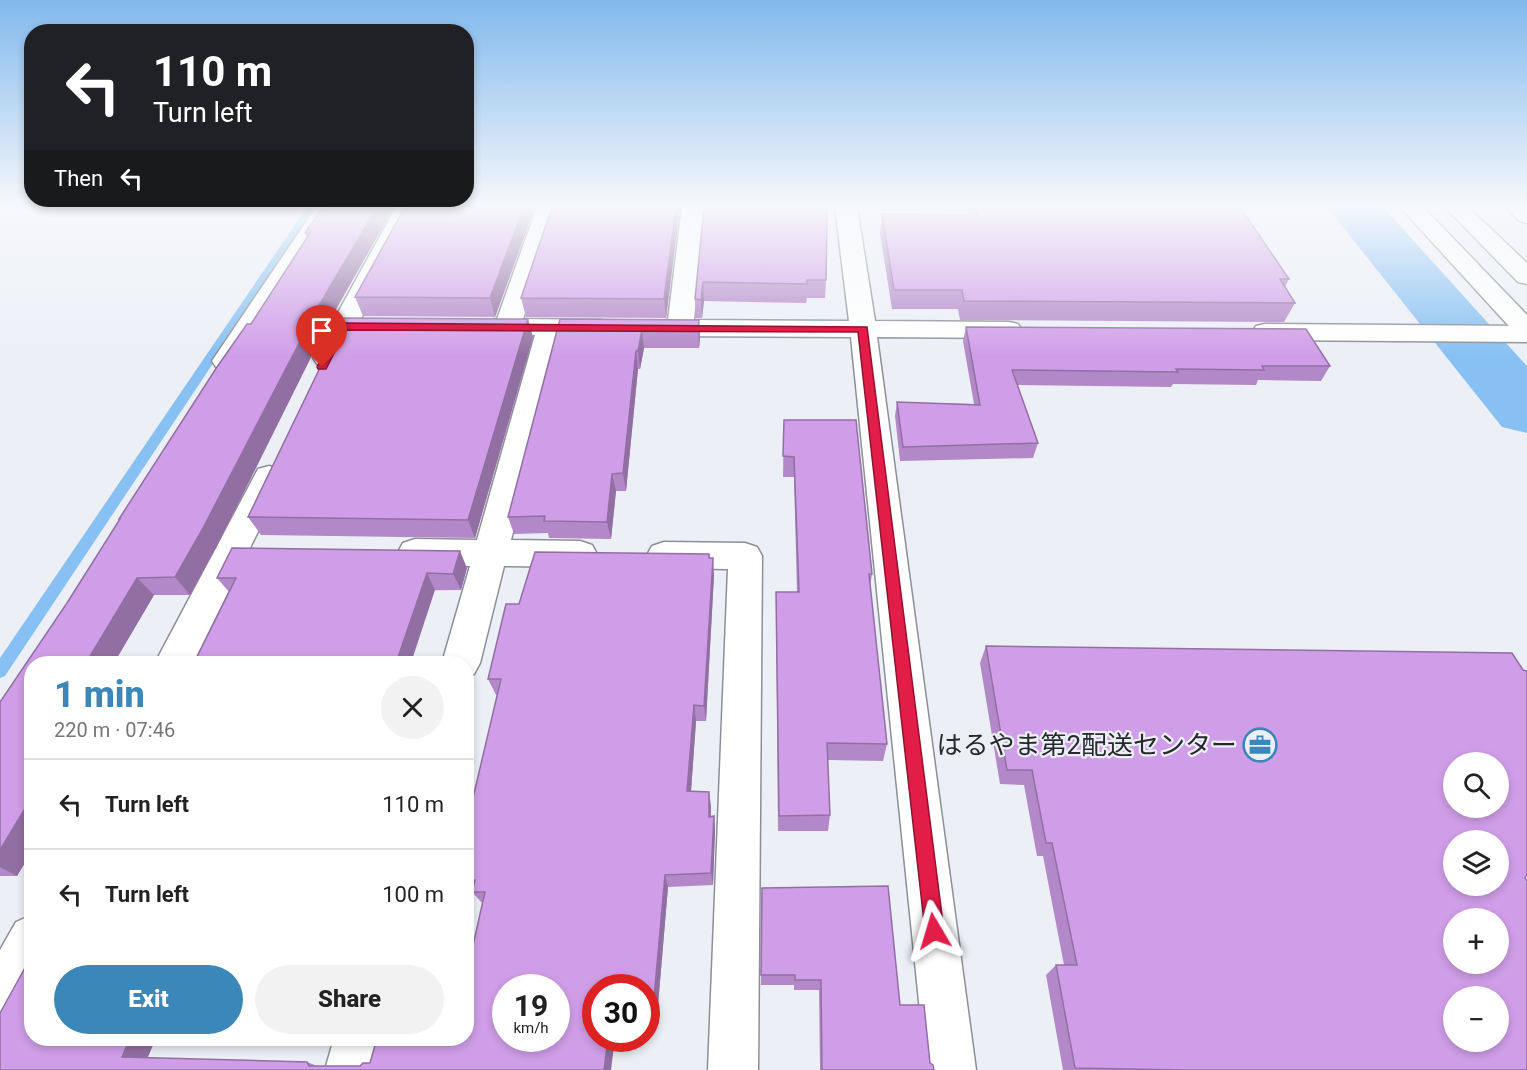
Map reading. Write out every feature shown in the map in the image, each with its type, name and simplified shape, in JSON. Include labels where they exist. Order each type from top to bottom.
[{"type":"main road","points":[[209,387],[294,257]]},
{"type":"main road","points":[[316,379],[354,326],[385,257]]},
{"type":"main road","points":[[507,327],[531,257]]},
{"type":"main road","points":[[680,328],[688,257]]},
{"type":"main road","points":[[853,257],[951,1070]]},
{"type":"main road","points":[[1457,257],[1527,332]]},
{"type":"main road","points":[[1507,257],[1527,277]]},
{"type":"main road","points":[[460,327],[1031,330]]},
{"type":"main road","points":[[463,656],[551,327]]},
{"type":"main road","points":[[1246,332],[1478,334],[1527,332]]},
{"type":"main road","points":[[179,656],[251,550],[280,454]]},
{"type":"main road","points":[[386,552],[745,556],[733,1070]]},
{"type":"main road","points":[[0,998],[24,953]]},
{"type":"main road","points":[[350,1070],[357,1046]]},
{"type":"building","points":[[294,257],[348,257],[318,307],[203,528],[175,577],[137,578],[90,656],[31,656],[217,367],[247,324],[251,324]]},
{"type":"building","points":[[377,257],[505,257],[490,298],[355,297]]},
{"type":"building","points":[[535,257],[669,257],[664,299],[521,298]]},
{"type":"building","points":[[699,257],[826,257],[826,280],[807,280],[807,284],[703,282],[701,300],[695,299]]},
{"type":"building","points":[[889,257],[1274,257],[1289,279],[1280,279],[1295,303],[964,301],[962,290],[894,290]]},
{"type":"building","points":[[344,318],[528,319],[468,520],[248,517]]},
{"type":"building","points":[[560,319],[699,320],[698,330],[642,330],[638,351],[636,351],[623,473],[612,474],[607,522],[544,521],[545,516],[508,517]]},
{"type":"building","points":[[966,327],[1306,329],[1330,366],[1262,366],[1264,370],[1176,369],[1178,372],[1012,370],[1038,443],[903,447],[897,402],[980,405]]},
{"type":"building","points":[[784,420],[856,420],[887,744],[827,743],[830,815],[779,816],[776,592],[799,592],[794,457],[783,456]]},
{"type":"building","points":[[232,548],[460,551],[453,574],[427,573],[398,656],[197,656],[236,578],[217,578]]},
{"type":"building","points":[[535,552],[709,554],[709,558],[713,558],[704,706],[694,705],[687,791],[709,792],[709,817],[714,816],[711,873],[665,875],[656,974],[582,974],[582,1052],[606,1052],[604,1070],[0,1070],[0,1013],[24,970],[24,1046],[127,1046],[122,1057],[307,1062],[309,1066],[360,1066],[363,1063],[370,1063],[375,1046],[474,1046],[474,941],[485,892],[474,892],[474,794],[501,679],[488,679],[506,604],[519,604]]},
{"type":"building","points":[[986,646],[1512,653],[1523,670],[1527,671],[1527,875],[1525,878],[1527,881],[1527,1070],[1075,1068],[1056,965],[1077,965],[1052,843],[1046,843],[1032,770],[1007,770]]},
{"type":"building","points":[[24,667],[24,810],[0,850],[0,702]]},
{"type":"building","points":[[888,886],[900,1005],[924,1005],[930,1063],[934,1070],[822,1070],[821,980],[795,980],[795,975],[761,975],[762,888]]},
{"type":"waterway","points":[[0,671],[278,257]]},
{"type":"waterway","points":[[1397,257],[1527,410]]},
{"type":"place","name":"はるやま第2配送センター","points":[[1260,745]]},
{"type":"route","points":[[322,367],[342,326],[863,329],[934,931]]}]
